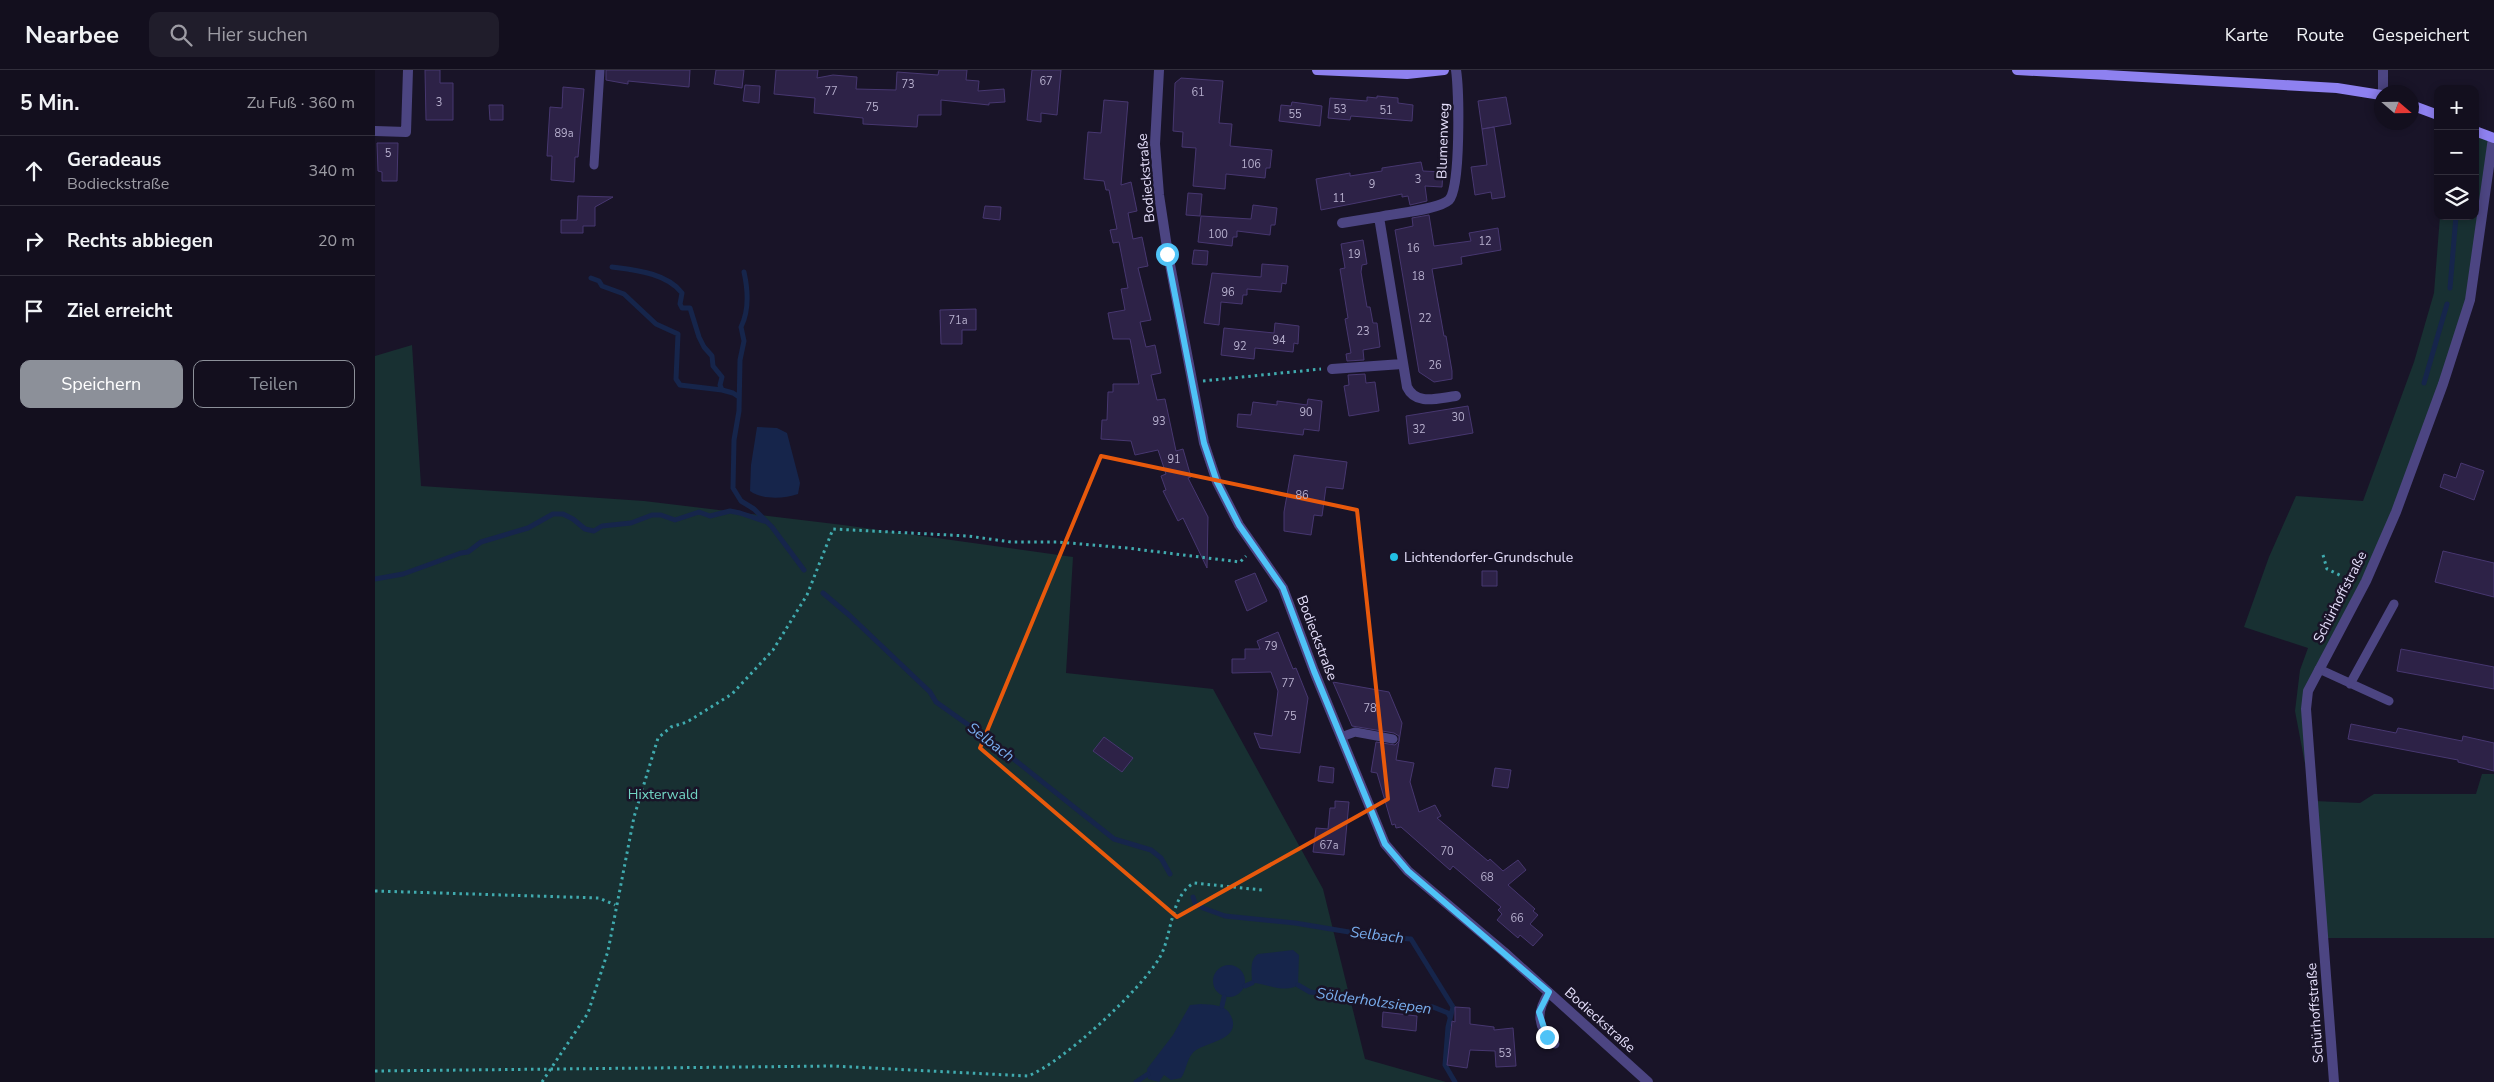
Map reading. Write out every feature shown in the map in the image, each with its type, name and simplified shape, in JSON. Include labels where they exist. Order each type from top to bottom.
[{"type":"main road","points":[[1317,70],[1407,74],[1444,70]]},
{"type":"main road","points":[[2017,70],[2337,88],[2374,93]]},
{"type":"main road","points":[[2419,108],[2434,114]]},
{"type":"main road","points":[[2479,132],[2494,138]]},
{"type":"street","points":[[375,131],[406,132],[408,70]]},
{"type":"street","name":"Bodieckstraße","points":[[1159,70],[1155,144],[1159,195],[1191,382],[1204,443],[1217,482],[1239,525],[1283,588],[1375,822],[1393,856],[1408,871],[1549,992],[1648,1082]]},
{"type":"street","name":"Blumenweg","points":[[1341,223],[1436,206],[1449,200],[1456,183],[1459,90],[1456,70]]},
{"type":"street","points":[[2382,85],[2383,70]]},
{"type":"street","name":"Schürhoffstraße","points":[[2334,1082],[2306,709],[2308,691],[2364,585],[2416,460],[2443,384],[2470,300],[2494,138]]},
{"type":"street","points":[[1379,216],[1407,386],[1414,396],[1427,400],[1456,396]]},
{"type":"street","points":[[1332,368],[1402,364]]},
{"type":"lane","points":[[594,165],[600,70]]},
{"type":"lane","points":[[2351,684],[2394,604]]},
{"type":"lane","points":[[2319,669],[2389,701]]},
{"type":"lane","points":[[1341,737],[1355,732],[1393,739]]},
{"type":"lane","points":[[1549,992],[1539,1010],[1539,1017],[1547,1037],[1555,1044]]},
{"type":"path","points":[[1191,382],[1332,368]]},
{"type":"path","points":[[542,1082],[589,1013],[608,950],[615,905],[634,817],[658,738],[671,727],[687,722],[732,694],[773,650],[807,595],[833,530],[969,536],[1011,542],[1058,542],[1127,548],[1239,562],[1256,548]]},
{"type":"path","points":[[2323,555],[2327,569],[2340,577],[2364,585]]},
{"type":"path","points":[[375,1071],[833,1066],[1028,1076],[1043,1070],[1125,1000],[1144,980],[1160,956],[1180,897],[1188,886],[1193,883],[1263,890]]},
{"type":"path","points":[[375,891],[599,898],[615,905]]},
{"type":"highlighted area","points":[[1101,456],[1357,510],[1388,799],[1177,917],[980,748]]},
{"type":"green space","points":[[2479,135],[2492,140],[2468,300],[2395,510],[2307,692],[2312,801],[2295,711],[2300,670],[2308,648],[2244,627],[2269,557],[2296,496],[2363,501],[2414,362],[2434,293],[2440,220],[2479,220]]},
{"type":"green space","name":"Hixterwald","points":[[412,345],[421,486],[644,501],[843,525],[1073,557],[1066,673],[1213,689],[1323,889],[1365,1059],[1446,1082],[375,1082],[375,356]]},
{"type":"green space","points":[[2482,774],[2494,774],[2494,938],[2324,938],[2314,801],[2360,803],[2374,794],[2476,794]]},
{"type":"water","points":[[757,427],[777,428],[787,433],[800,483],[798,494],[773,498],[761,496],[750,491],[751,465]]},
{"type":"water","points":[[1293,950],[1299,955],[1298,985],[1281,988],[1252,983],[1252,963],[1258,954]]},
{"type":"water","points":[[1229,965],[1241,969],[1245,981],[1241,993],[1229,997],[1217,993],[1213,981],[1217,969]]},
{"type":"water","points":[[1201,1004],[1226,1009],[1231,1016],[1233,1025],[1231,1031],[1219,1040],[1196,1050],[1189,1059],[1181,1078],[1171,1080],[1164,1075],[1159,1082],[1148,1079],[1147,1069],[1173,1035],[1190,1005]]},
{"type":"building","points":[[425,70],[440,70],[440,83],[453,83],[453,120],[426,120]]},
{"type":"building","points":[[606,70],[690,70],[689,87],[628,81],[628,84],[606,80]]},
{"type":"building","points":[[716,70],[744,70],[742,88],[714,84]]},
{"type":"building","points":[[776,70],[818,70],[817,78],[833,75],[857,77],[856,89],[896,90],[897,72],[938,75],[939,70],[967,70],[966,80],[979,81],[978,91],[1004,89],[1005,102],[989,103],[989,105],[941,100],[941,115],[918,115],[917,127],[863,124],[863,118],[814,113],[815,98],[774,94]]},
{"type":"building","points":[[1032,70],[1061,70],[1057,115],[1041,113],[1041,122],[1027,120]]},
{"type":"building","points":[[1181,78],[1223,81],[1219,123],[1232,124],[1230,146],[1272,150],[1270,168],[1266,168],[1265,178],[1226,174],[1225,189],[1193,186],[1196,148],[1182,147],[1183,132],[1173,131],[1175,83]]},
{"type":"building","points":[[745,85],[760,86],[759,103],[743,101]]},
{"type":"building","points":[[563,87],[584,89],[578,157],[575,157],[574,182],[551,180],[552,156],[547,156],[550,107],[562,108]]},
{"type":"building","points":[[1377,96],[1398,98],[1398,103],[1413,105],[1412,121],[1351,116],[1350,120],[1328,118],[1330,98],[1367,101],[1367,97],[1377,98]]},
{"type":"building","points":[[1506,97],[1511,124],[1482,129],[1478,101]]},
{"type":"building","points":[[1104,100],[1128,102],[1121,185],[1131,182],[1137,211],[1128,213],[1133,239],[1142,237],[1148,266],[1138,268],[1151,320],[1140,322],[1146,347],[1155,345],[1161,373],[1151,375],[1157,400],[1165,399],[1176,451],[1183,449],[1191,477],[1188,478],[1208,517],[1207,568],[1183,518],[1178,521],[1163,491],[1166,490],[1161,476],[1166,474],[1158,450],[1135,455],[1131,441],[1101,439],[1102,420],[1107,420],[1108,392],[1113,392],[1113,384],[1139,384],[1130,339],[1113,339],[1108,313],[1125,310],[1121,289],[1128,288],[1119,242],[1113,243],[1110,230],[1117,229],[1109,190],[1106,190],[1104,181],[1084,179],[1088,132],[1101,133]]},
{"type":"building","points":[[1292,102],[1322,106],[1320,126],[1279,121],[1281,105],[1291,106]]},
{"type":"building","points":[[489,105],[503,105],[503,120],[490,120]]},
{"type":"building","points":[[1494,127],[1505,197],[1492,199],[1491,192],[1475,195],[1471,167],[1487,165],[1482,129]]},
{"type":"building","points":[[377,143],[398,143],[397,181],[382,181],[382,172],[378,171]]},
{"type":"building","points":[[1421,162],[1423,171],[1443,172],[1442,187],[1425,186],[1427,201],[1410,205],[1408,196],[1402,197],[1402,194],[1321,210],[1316,179],[1350,173],[1350,176],[1382,171],[1382,168]]},
{"type":"building","points":[[1188,193],[1202,194],[1200,216],[1186,215]]},
{"type":"building","points":[[578,196],[613,197],[595,207],[595,226],[583,226],[583,233],[561,233],[561,220],[577,220]]},
{"type":"building","points":[[1253,205],[1277,208],[1275,225],[1271,225],[1270,235],[1237,231],[1237,237],[1233,237],[1232,246],[1198,242],[1201,216],[1251,219]]},
{"type":"building","points":[[985,206],[1001,207],[1000,220],[983,218]]},
{"type":"building","points":[[1429,215],[1434,246],[1471,241],[1469,233],[1498,228],[1501,250],[1461,257],[1462,264],[1432,269],[1452,371],[1452,379],[1434,382],[1419,372],[1395,230],[1413,226],[1412,218]]},
{"type":"building","points":[[1363,240],[1367,264],[1362,265],[1361,272],[1367,307],[1370,307],[1373,323],[1377,323],[1380,347],[1363,350],[1364,360],[1347,361],[1346,354],[1351,353],[1345,319],[1348,318],[1340,269],[1345,268],[1341,244]]},
{"type":"building","points":[[1194,250],[1208,251],[1207,265],[1192,264]]},
{"type":"building","points":[[1262,264],[1288,266],[1286,284],[1282,283],[1281,292],[1247,289],[1247,295],[1243,295],[1242,304],[1221,302],[1219,325],[1204,323],[1212,273],[1261,277]]},
{"type":"building","points":[[976,309],[976,330],[962,330],[962,344],[941,344],[940,310]]},
{"type":"building","points":[[1275,323],[1299,326],[1298,344],[1294,343],[1293,352],[1255,348],[1254,359],[1221,355],[1224,328],[1274,333]]},
{"type":"building","points":[[1365,374],[1366,383],[1375,382],[1379,411],[1349,416],[1344,386],[1349,385],[1348,375]]},
{"type":"building","points":[[1308,399],[1322,401],[1319,431],[1304,429],[1303,435],[1237,427],[1238,414],[1251,415],[1253,402],[1277,405],[1277,401],[1307,405]]},
{"type":"building","points":[[1468,406],[1473,433],[1409,444],[1406,416]]},
{"type":"building","points":[[1294,455],[1347,462],[1343,489],[1326,487],[1322,516],[1314,515],[1311,535],[1284,531],[1284,512]]},
{"type":"building","points":[[2461,463],[2484,471],[2474,500],[2440,487],[2444,474],[2456,478]]},
{"type":"building","points":[[2443,551],[2494,563],[2494,597],[2435,582]]},
{"type":"building","points":[[1482,571],[1497,571],[1497,586],[1482,586]]},
{"type":"building","points":[[1255,573],[1267,601],[1247,611],[1235,581]]},
{"type":"building","points":[[1278,632],[1293,669],[1296,668],[1308,698],[1300,753],[1260,748],[1254,733],[1272,736],[1278,691],[1271,672],[1232,673],[1232,659],[1245,659],[1245,649],[1260,649],[1257,641]]},
{"type":"building","points":[[2401,649],[2494,667],[2494,689],[2397,671]]},
{"type":"building","points":[[1333,682],[1389,692],[1402,723],[1396,760],[1414,763],[1410,782],[1419,812],[1435,805],[1441,816],[1437,818],[1488,861],[1490,859],[1503,871],[1518,860],[1526,870],[1508,885],[1535,909],[1533,911],[1538,915],[1530,924],[1543,935],[1533,946],[1520,935],[1518,938],[1497,920],[1502,914],[1498,910],[1501,907],[1453,866],[1450,870],[1401,827],[1396,828],[1395,824],[1392,825],[1377,773],[1371,772],[1376,742],[1395,745],[1399,741],[1399,736],[1394,733],[1352,726]]},
{"type":"building","points":[[2351,724],[2396,733],[2398,728],[2462,741],[2463,736],[2494,743],[2494,771],[2458,762],[2458,760],[2348,739]]},
{"type":"building","points":[[1104,737],[1133,758],[1122,772],[1093,751]]},
{"type":"building","points":[[1320,766],[1334,768],[1333,783],[1318,781]]},
{"type":"building","points":[[1495,768],[1511,770],[1508,788],[1492,786]]},
{"type":"building","points":[[1335,801],[1349,802],[1344,855],[1313,852],[1316,828],[1328,829],[1330,808],[1335,808]]},
{"type":"building","points":[[1455,1007],[1470,1008],[1470,1024],[1494,1027],[1494,1030],[1513,1028],[1516,1066],[1496,1067],[1495,1051],[1470,1050],[1467,1068],[1447,1065],[1452,1021],[1455,1022]]},
{"type":"building","points":[[1383,1012],[1417,1016],[1416,1031],[1382,1027]]},
{"type":"waterway","points":[[2450,288],[2456,220]]},
{"type":"waterway","points":[[612,267],[650,274],[676,286],[682,293],[680,304],[682,308],[690,308],[699,337],[704,347],[712,356],[713,366],[722,377],[720,385],[722,390],[739,397]]},
{"type":"waterway","name":"Selbach","points":[[744,272],[747,300],[744,321],[741,327],[744,341],[740,360],[739,411],[734,440],[733,488],[741,501],[754,509],[772,527],[804,570]]},
{"type":"waterway","points":[[591,278],[599,281],[602,286],[624,294],[656,324],[678,334],[676,379],[680,385],[722,390]]},
{"type":"waterway","points":[[2424,383],[2447,304]]},
{"type":"waterway","points":[[375,579],[403,574],[468,552],[481,542],[528,528],[553,514],[563,514],[573,519],[585,529],[594,531],[602,526],[631,523],[652,515],[661,515],[675,520],[699,512],[710,516],[730,511],[767,522]]},
{"type":"waterway","name":"Selbach","points":[[823,593],[849,615],[930,692],[936,702],[991,741],[1114,839],[1151,850],[1161,858],[1170,874]]},
{"type":"waterway","name":"Selbach","points":[[1193,897],[1195,903],[1203,908],[1225,916],[1295,923],[1379,937],[1411,939],[1453,1007],[1448,1027],[1445,1065],[1455,1082]]},
{"type":"waterway","name":"Sölderholzsiepen","points":[[1245,986],[1252,983]]},
{"type":"waterway","name":"Sölderholzsiepen","points":[[1298,985],[1310,992],[1433,1007],[1448,1013],[1450,1017]]},
{"type":"waterway","name":"Sölderholzsiepen","points":[[1222,1006],[1224,997]]},
{"type":"waterway","name":"Sölderholzsiepen","points":[[1136,1082],[1148,1074]]},
{"type":"place","name":"Lichtendorfer-Grundschule","points":[[1394,557]]},
{"type":"route","points":[[1167,254],[1204,443],[1217,482],[1239,525],[1283,588],[1314,671],[1385,844],[1393,856],[1408,871],[1549,992],[1539,1010],[1539,1017],[1547,1037]]}]
